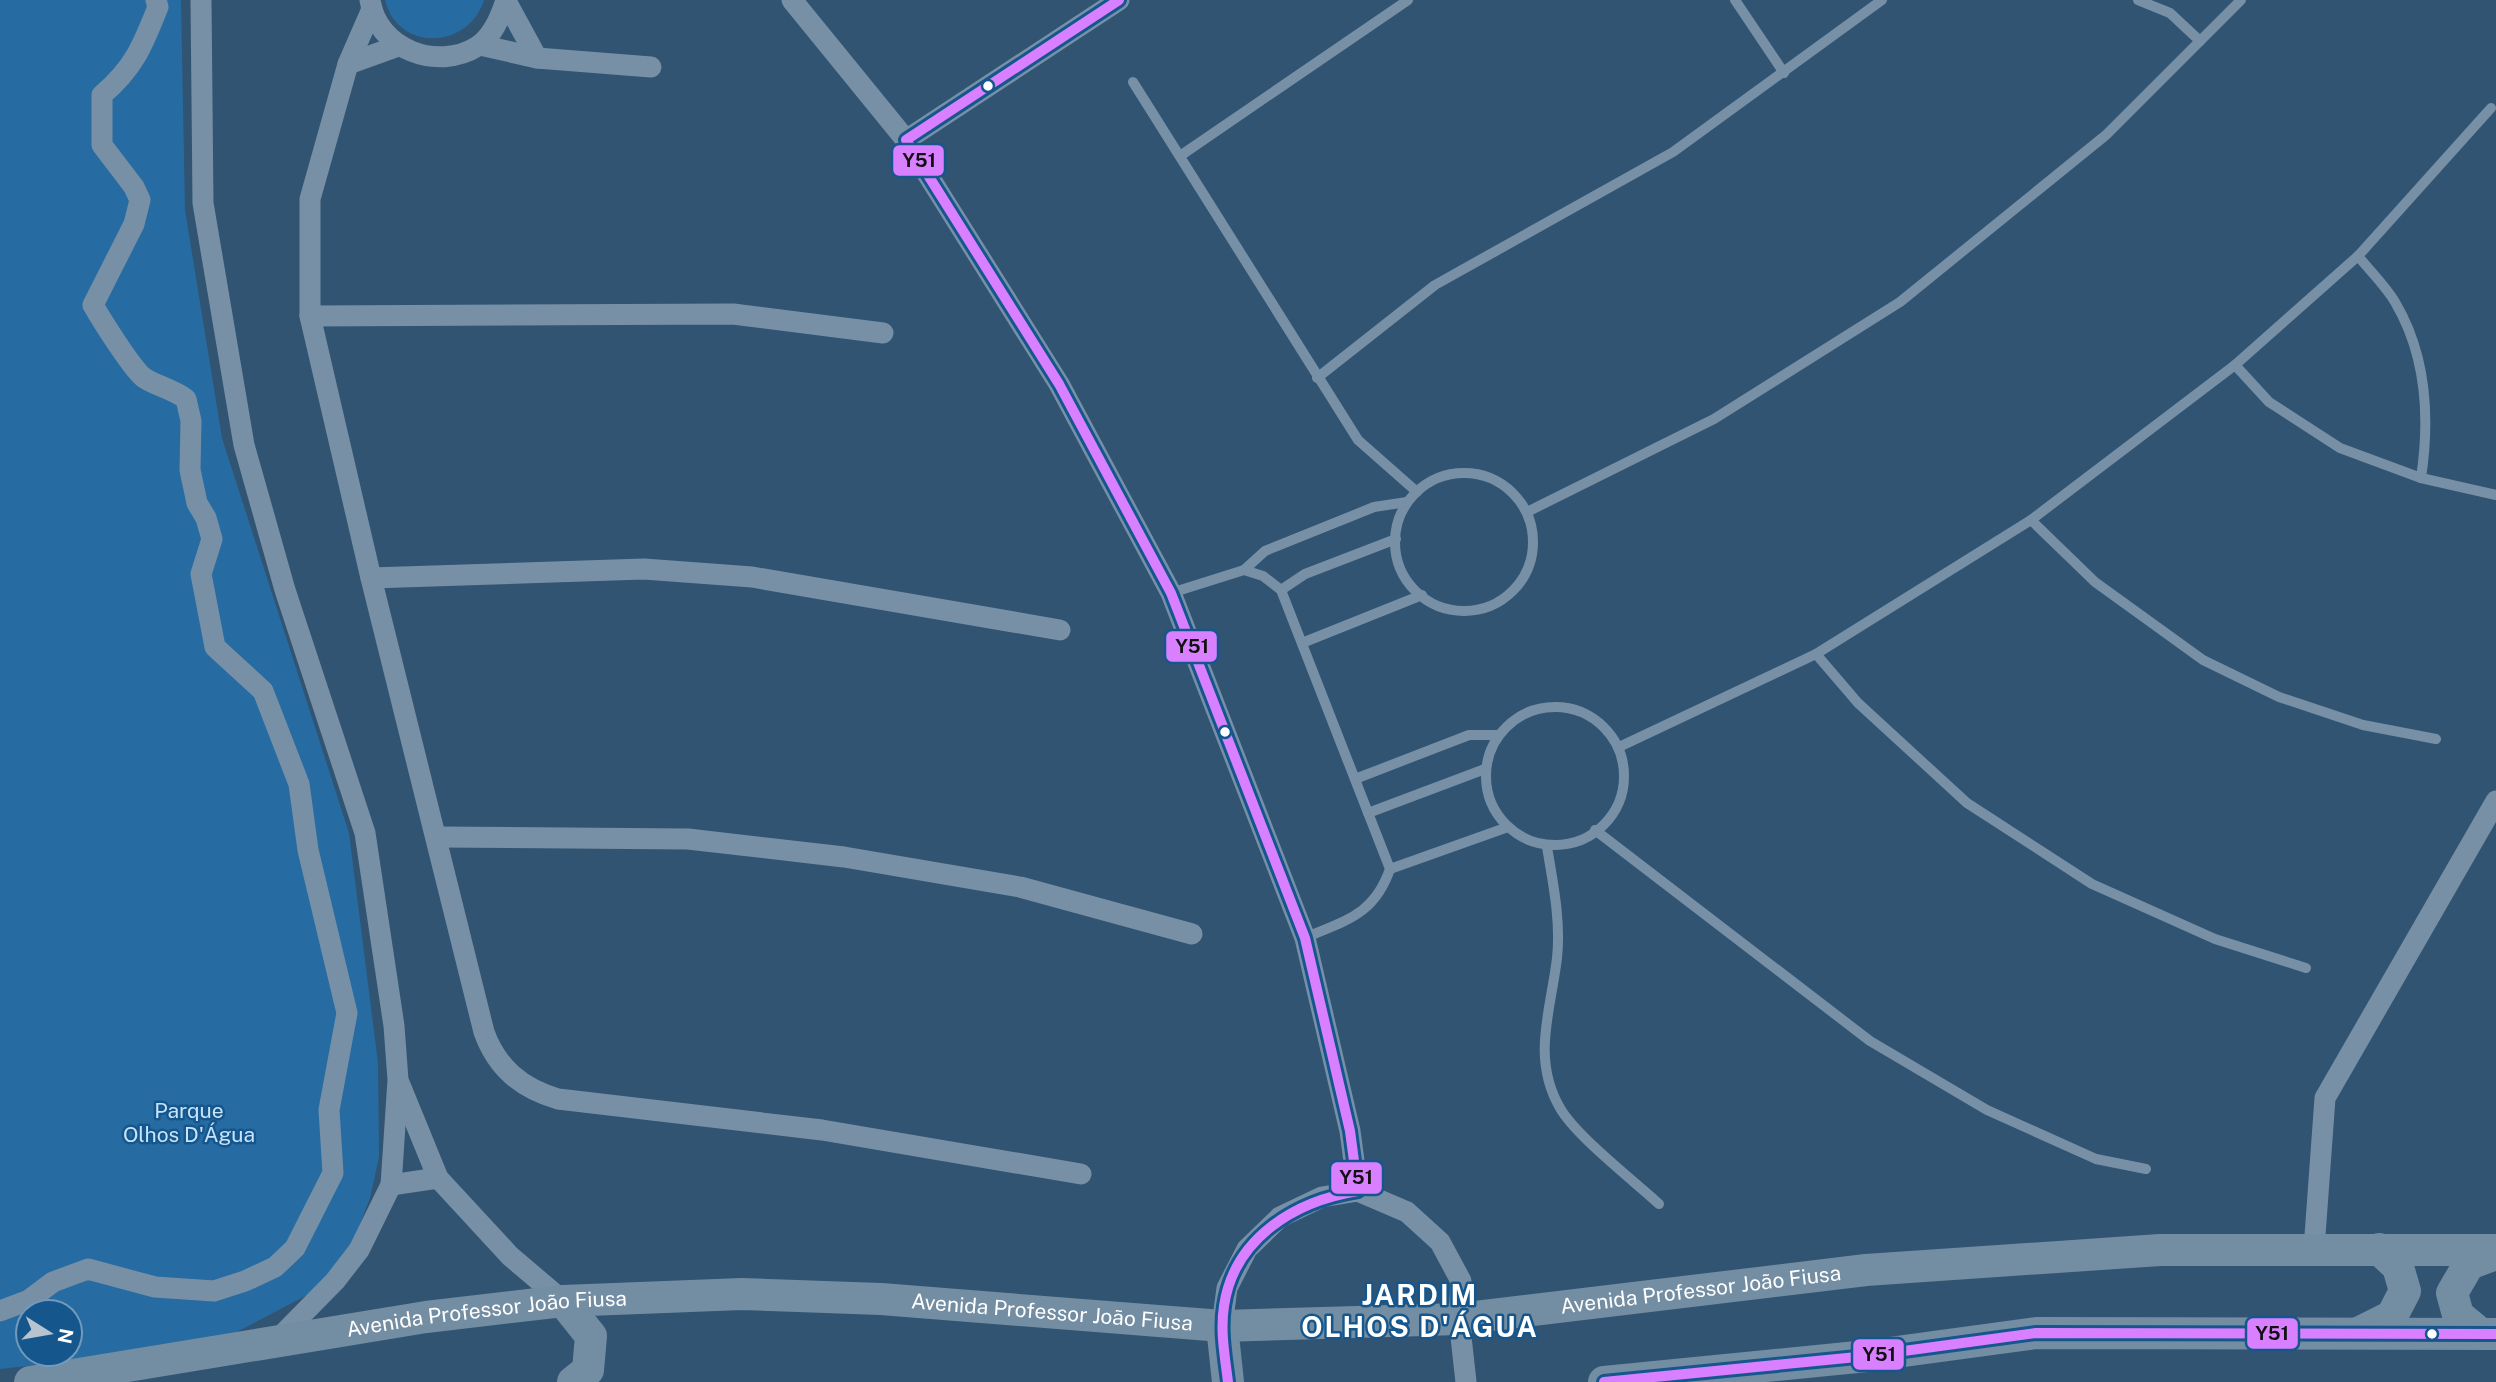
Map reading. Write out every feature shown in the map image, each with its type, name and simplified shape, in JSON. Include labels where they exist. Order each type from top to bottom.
[{"type":"street","points":[[0,1311],[29,1300],[53,1282],[88,1269],[155,1287],[214,1291],[245,1281],[275,1267],[295,1248],[333,1173],[329,1110],[347,1013],[308,850],[299,784],[263,691],[215,647],[201,574],[212,539],[206,518],[197,503],[190,470],[191,421],[186,398],[170,387],[144,378],[105,328],[93,305],[134,224],[139,200],[134,187],[102,145],[102,94],[121,79],[140,53],[158,7],[156,0]]},
{"type":"street","points":[[201,0],[203,202],[244,445],[285,590],[365,833],[394,1026],[398,1080],[391,1185],[359,1250],[335,1282],[277,1340]]},
{"type":"street","points":[[480,45],[498,22],[506,0]]},
{"type":"street","points":[[506,0],[537,58]]},
{"type":"street","points":[[792,0],[906,140],[1059,384],[1171,593],[1305,938],[1350,1131],[1359,1191]]},
{"type":"street","points":[[906,140],[1119,0]]},
{"type":"street","points":[[371,5],[382,30],[398,46],[419,55],[442,58],[480,45],[537,58],[651,67]]},
{"type":"street","points":[[371,5],[348,64],[310,199],[310,316],[371,578],[486,1039],[507,1072],[531,1089],[558,1099],[822,1130],[1081,1174]]},
{"type":"street","points":[[348,64],[398,46]]},
{"type":"street","points":[[310,316],[733,314],[883,333]]},
{"type":"street","points":[[371,578],[644,569],[752,577],[1060,630]]},
{"type":"street","points":[[2314,1249],[2325,1098],[2496,801]]},
{"type":"street","points":[[436,838],[688,839],[844,857],[1020,887],[1192,934]]},
{"type":"street","points":[[398,1080],[438,1178],[510,1256],[563,1301],[591,1336],[588,1370],[573,1382]]},
{"type":"street","points":[[391,1185],[438,1178]]},
{"type":"street","points":[[1228,1382],[1222,1326],[1227,1288],[1247,1249],[1280,1217],[1322,1197],[1359,1191],[1407,1212],[1440,1242],[1461,1281],[1460,1319],[1466,1382]]},
{"type":"street","points":[[2360,1332],[2392,1317],[2405,1291],[2398,1267],[2379,1249]]},
{"type":"street","name":"Avenida Professor João Fiusa","points":[[30,1382],[173,1370],[277,1340],[496,1307],[563,1301],[743,1294],[881,1299],[1222,1326],[1460,1319],[1866,1270],[2160,1250],[2379,1249],[2496,1252]]},
{"type":"street","points":[[2489,1334],[2458,1315],[2452,1293],[2469,1264],[2496,1252]]},
{"type":"street","points":[[1604,1382],[1867,1356],[2036,1334],[2489,1334]]},
{"type":"lane","points":[[1180,156],[1408,0]]},
{"type":"lane","points":[[1735,0],[1784,73]]},
{"type":"lane","points":[[1317,378],[1435,285],[1673,152],[1882,0]]},
{"type":"lane","points":[[2138,0],[2170,13],[2200,41]]},
{"type":"lane","points":[[1527,512],[1714,419],[1900,302],[2106,135],[2241,0]]},
{"type":"lane","points":[[1133,82],[1358,440],[1417,492]]},
{"type":"lane","points":[[1619,747],[1816,654],[2031,520],[2235,365],[2358,256],[2491,108]]},
{"type":"lane","points":[[2358,256],[2395,301],[2422,365],[2428,436],[2421,478]]},
{"type":"lane","points":[[2235,365],[2269,402],[2340,448],[2421,478],[2496,495]]},
{"type":"lane","points":[[1455,472],[1484,475],[1510,489],[1527,512],[1533,540],[1528,568],[1512,592],[1487,607],[1458,611],[1431,603],[1409,584],[1397,558],[1396,529],[1407,502],[1428,482],[1455,472]]},
{"type":"lane","points":[[1171,593],[1244,570],[1265,551],[1374,507],[1407,502]]},
{"type":"lane","points":[[2031,520],[2095,582],[2203,660],[2279,697],[2363,725],[2436,739]]},
{"type":"lane","points":[[1281,590],[1305,574],[1396,539]]},
{"type":"lane","points":[[1244,570],[1263,576],[1281,590],[1390,869],[1381,894],[1359,915],[1305,938]]},
{"type":"lane","points":[[1302,643],[1422,595]]},
{"type":"lane","points":[[1816,654],[1858,704],[1966,803],[2092,884],[2215,939],[2306,968]]},
{"type":"lane","points":[[1562,706],[1596,719],[1619,747],[1625,784],[1611,818],[1583,841],[1547,846],[1513,834],[1490,805],[1485,769],[1498,735],[1526,712],[1562,706]]},
{"type":"lane","points":[[1355,779],[1469,735],[1498,735]]},
{"type":"lane","points":[[1368,813],[1485,769]]},
{"type":"lane","points":[[1390,869],[1508,827]]},
{"type":"lane","points":[[1595,830],[1700,914],[1870,1041],[1987,1110],[2096,1159],[2146,1169]]},
{"type":"lane","points":[[1547,846],[1557,911],[1557,957],[1544,1025],[1544,1068],[1560,1109],[1659,1204]]},
{"type":"green space","name":"Parque Olhos D'Água","points":[[0,0],[181,0],[185,210],[222,438],[349,833],[378,1063],[379,1157],[370,1198],[352,1245],[311,1293],[212,1345],[84,1359],[84,1298],[14,1298],[14,1367],[0,1369]]},
{"type":"green space","points":[[385,0],[484,0],[476,16],[464,28],[450,36],[434,38],[418,36],[404,29],[392,17]]},
{"type":"transit line","name":"Y51","points":[[1119,0],[906,140],[1059,384],[1171,593],[1305,938],[1350,1131],[1358,1191],[1335,1196],[1291,1214],[1254,1242],[1240,1261],[1230,1282],[1223,1315],[1223,1344],[1228,1382]]},
{"type":"transit line","name":"Y51","points":[[1604,1382],[1867,1356],[2036,1333],[2496,1334]]},
{"type":"district","name":"JARDIM OLHOS D'ÁGUA","points":[[1420,1311]]}]
